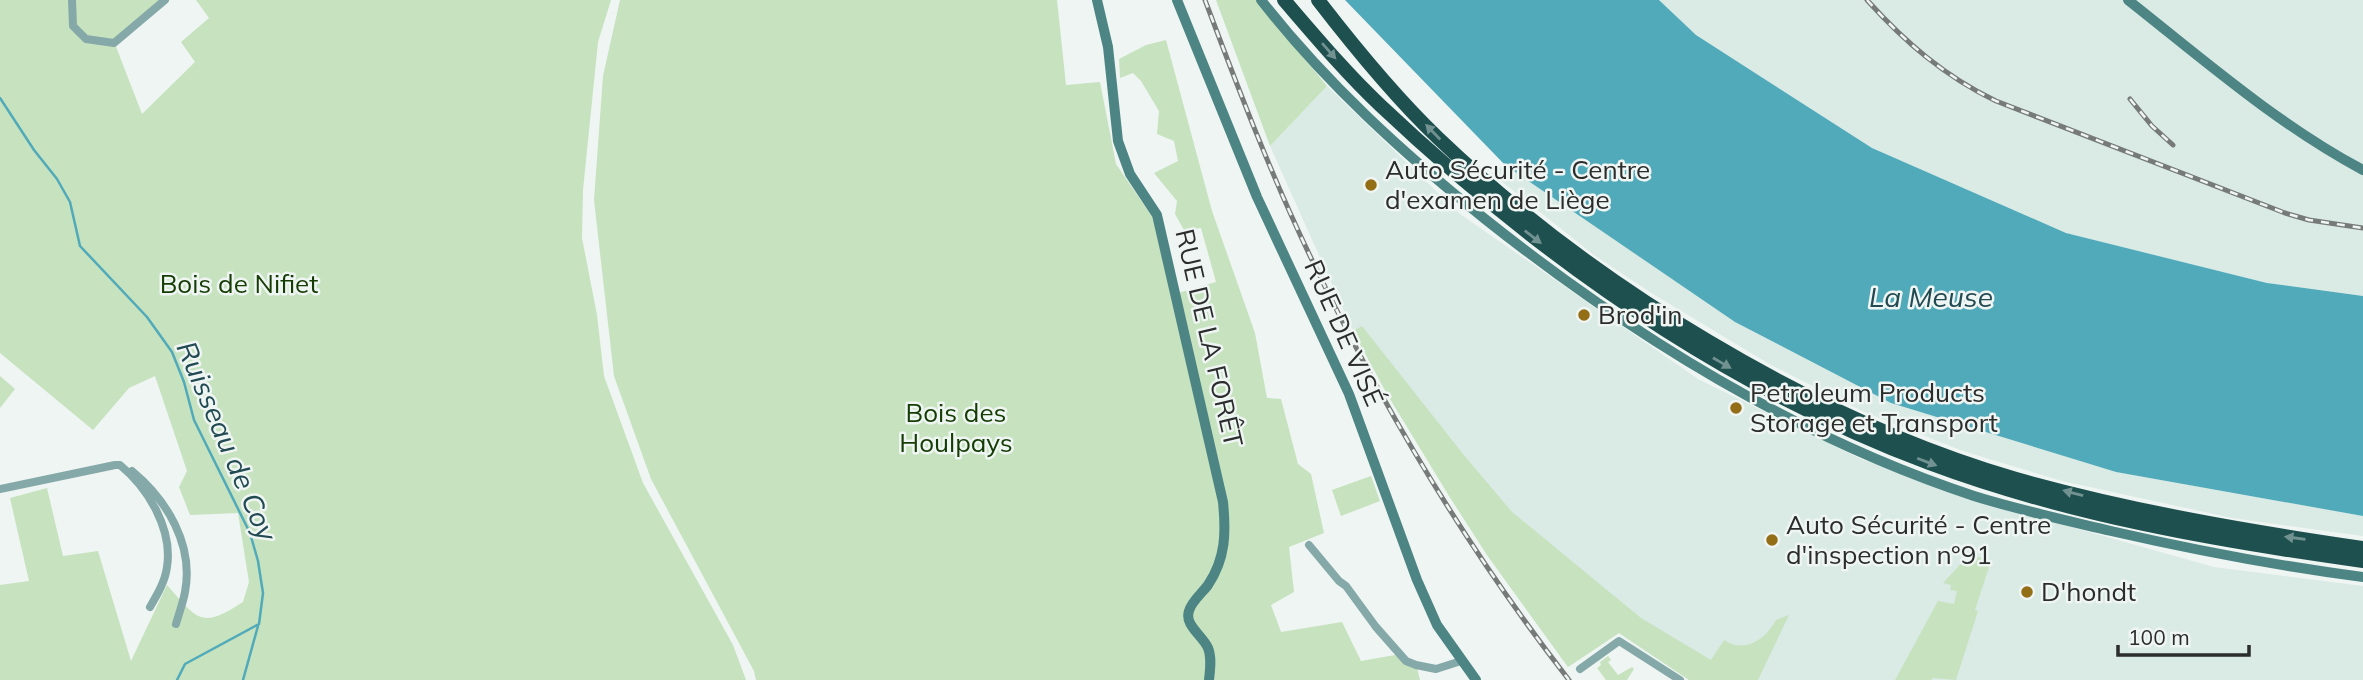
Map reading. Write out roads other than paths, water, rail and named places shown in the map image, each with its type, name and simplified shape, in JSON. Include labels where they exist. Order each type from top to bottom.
[{"type":"highway","points":[[1284,0],[1380,105],[1515,223],[1611,295],[1766,389],[1840,426],[1917,458],[2012,491],[2180,531],[2263,547],[2363,561]]},
{"type":"highway","points":[[1318,0],[1355,48],[1427,127],[1515,205],[1604,273],[1694,332],[1772,377],[1934,451],[2015,478],[2183,518],[2363,548]]},
{"type":"main road","name":"RUE DE LA FORÊT","points":[[1097,0],[1108,47],[1118,141],[1130,174],[1157,215],[1223,502],[1226,531],[1223,551],[1216,571],[1189,610],[1188,620],[1208,648],[1211,667],[1209,680]]},
{"type":"main road","name":"RUE DE VISÉ","points":[[1177,0],[1256,197],[1349,394],[1417,580],[1437,625],[1476,680]]},
{"type":"main road","points":[[1261,0],[1293,42],[1367,118],[1437,180],[1524,250],[1608,311],[1732,388],[1821,434],[1886,463],[2016,509],[2154,541],[2318,572],[2363,577]]},
{"type":"main road","points":[[2127,0],[2275,116],[2363,170]]},
{"type":"street","points":[[72,0],[73,26],[86,39],[114,43],[165,0]]},
{"type":"street","points":[[0,489],[117,465],[133,472],[148,485],[176,526],[185,561],[186,582],[176,624]]},
{"type":"street","points":[[117,465],[152,502],[166,543],[167,568],[163,583],[149,607]]},
{"type":"street","points":[[1309,545],[1406,660],[1416,665],[1436,668],[1461,661]]},
{"type":"street","points":[[1580,669],[1619,641],[1680,680]]},
{"type":"water","name":"La Meuse","points":[[1345,0],[1659,0],[1696,35],[1872,148],[2066,233],[2267,283],[2363,296],[2363,516],[2116,472],[1891,403],[1735,322],[1505,165]]},
{"type":"waterway","name":"Ruisseau de Coy","points":[[0,98],[70,202],[80,246],[147,317],[172,352],[184,382],[194,420],[250,533],[263,593],[259,624],[185,664],[177,680]]},
{"type":"waterway","points":[[243,680],[258,626]]},
{"type":"railway","points":[[1205,0],[1283,196],[1368,370],[1462,529],[1569,680]]},
{"type":"railway","points":[[1867,0],[1926,57],[1959,81],[1996,101],[2285,213],[2309,220],[2363,228]]},
{"type":"railway","points":[[2130,99],[2152,126],[2173,145]]},
{"type":"place","name":"Auto Sécurité - Centre d'examen de Liège","points":[[1371,185]]},
{"type":"place","name":"Brod'in","points":[[1584,315]]},
{"type":"place","name":"Petroleum Products Storage et Transport","points":[[1736,408]]},
{"type":"place","name":"Auto Sécurité - Centre d'inspection n°91","points":[[1772,540]]},
{"type":"place","name":"D'hondt","points":[[2027,592]]},
{"type":"park label","name":"Bois de Nifiet","points":[[239,284]]},
{"type":"park label","name":"Bois des Houlpays","points":[[956,428]]}]
